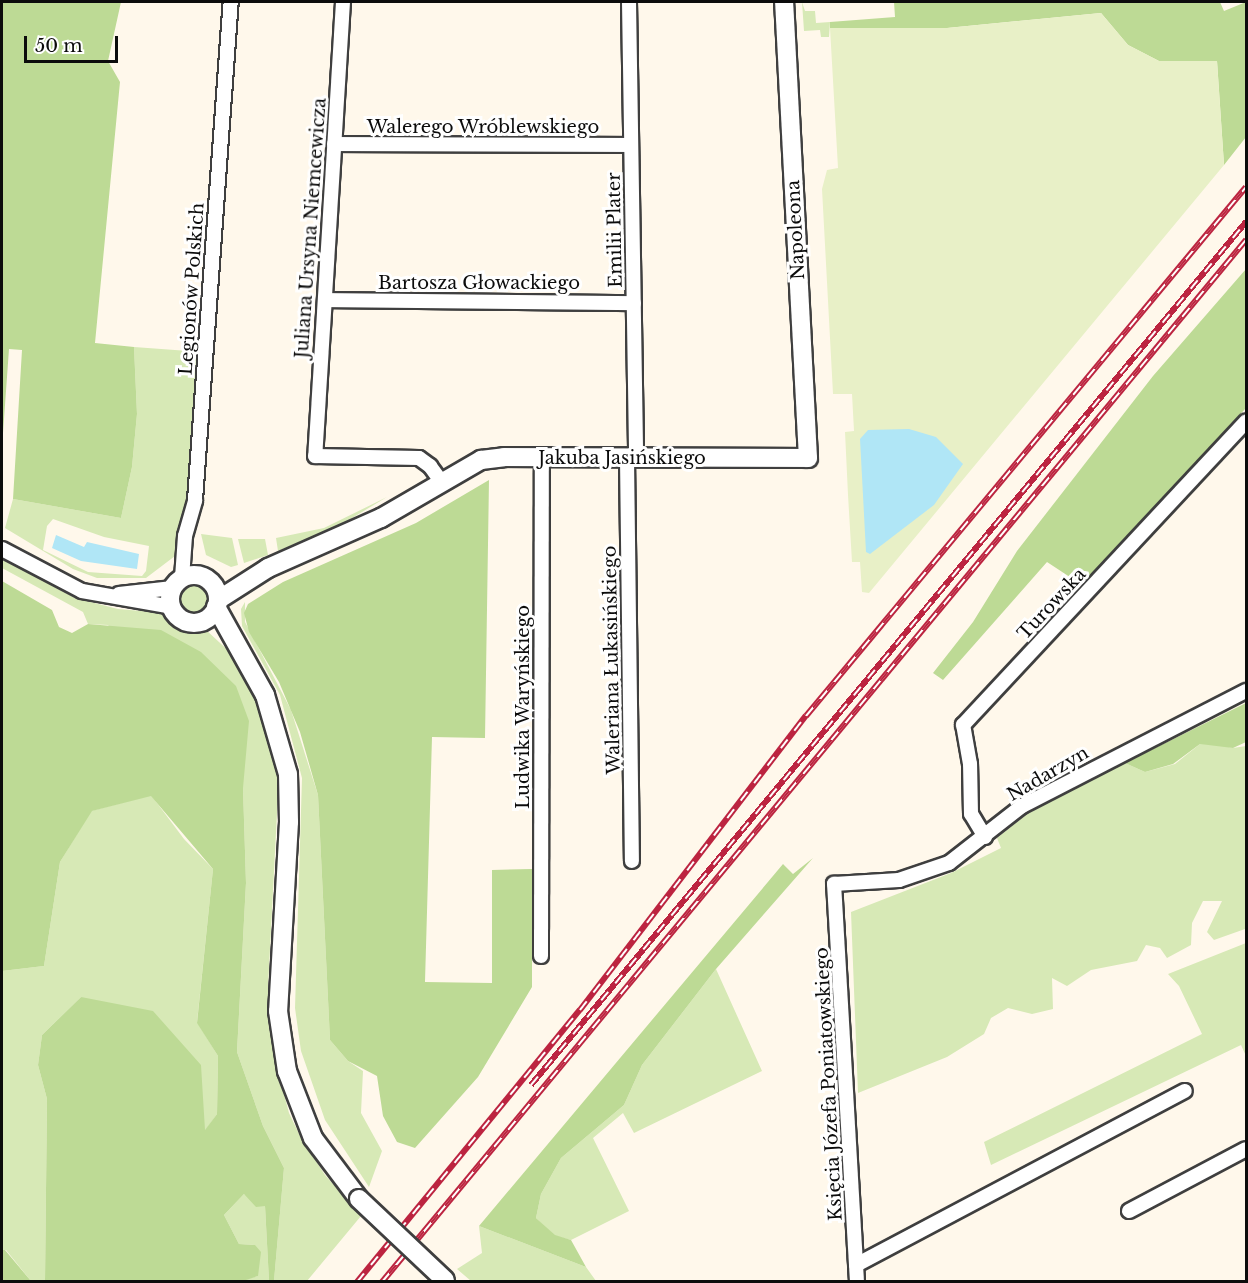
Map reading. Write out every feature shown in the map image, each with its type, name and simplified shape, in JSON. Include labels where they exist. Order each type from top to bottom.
[{"type":"street","name":"Legionów Polskich","points":[[177,583],[185,536],[195,500],[231,2]]},
{"type":"street","name":"Juliana Ursyna Niemcewicza","points":[[343,2],[315,456],[419,458],[430,466],[441,481]]},
{"type":"street","name":"Emilii Plater","points":[[629,2],[634,303],[632,458]]},
{"type":"street","name":"Napoleona","points":[[784,2],[808,458]]},
{"type":"street","name":"Walerego Wróblewskiego","points":[[334,144],[631,146]]},
{"type":"street","name":"Bartosza Głowackiego","points":[[325,300],[634,303]]},
{"type":"street","name":"Turowska","points":[[985,837],[971,814],[970,764],[963,725],[1246,422]]},
{"type":"street","name":"Ludwika Waryńskiego","points":[[541,956],[542,458]]},
{"type":"street","name":"Waleriana Łukasińskiego","points":[[632,458],[632,861]]},
{"type":"street","name":"Jakuba Jasińskiego","points":[[211,582],[268,568],[381,518],[441,481],[481,460],[808,458]]},
{"type":"street","points":[[2,549],[66,585],[102,596],[172,606],[184,620],[203,620],[241,653]]},
{"type":"street","name":"Jakuba Jasińskiego","points":[[217,603],[268,568]]},
{"type":"street","points":[[102,596],[177,583],[200,576],[211,582],[217,603],[273,716],[288,774],[289,822],[278,1011],[282,1052],[305,1122],[332,1169],[359,1199],[446,1281]]},
{"type":"street","points":[[172,606],[177,583]]},
{"type":"street","points":[[203,620],[217,603]]},
{"type":"street","name":"Nadarzyn","points":[[834,884],[922,874],[949,863],[1022,806],[1246,691]]},
{"type":"street","name":"Księcia Józefa Poniatowskiego","points":[[834,884],[857,1281]]},
{"type":"street","points":[[856,1265],[1185,1091]]},
{"type":"street","points":[[1129,1210],[1246,1149]]},
{"type":"green space","points":[[2,2],[121,2],[108,61],[120,82],[95,343],[134,347],[137,414],[132,467],[121,518],[13,499],[22,350],[9,349],[2,447]]},
{"type":"green space","points":[[802,2],[805,11],[815,11],[816,23],[830,22],[829,37],[821,37],[820,30],[804,31]]},
{"type":"green space","points":[[894,2],[1220,2],[1224,11],[1246,2],[1246,137],[1224,165],[1217,61],[1159,61],[1128,45],[1101,13],[947,28],[830,28],[830,22],[895,17]]},
{"type":"green space","points":[[1101,13],[1128,45],[1159,61],[1217,61],[1224,165],[869,593],[862,592],[860,562],[852,562],[848,495],[845,432],[854,431],[852,394],[833,394],[822,189],[827,170],[838,168],[830,28],[947,28]]},
{"type":"green space","points":[[1246,269],[1246,408],[1082,585],[1047,562],[943,680],[933,673],[973,622],[1017,551],[1153,376]]},
{"type":"green space","points":[[134,347],[202,352],[191,495],[175,556],[146,578],[97,578],[73,569],[5,528],[13,499],[121,518],[132,467],[137,414]],"holes":[[[53,519],[104,537],[149,546],[146,571],[142,576],[88,572],[43,550],[47,526]]]},
{"type":"green space","points":[[489,480],[485,738],[432,737],[425,982],[492,983],[492,870],[532,869],[532,987],[478,1077],[415,1148],[397,1142],[383,1116],[377,1076],[348,1061],[330,1040],[318,795],[300,732],[279,682],[249,632],[244,613],[248,604],[283,582],[416,523]]},
{"type":"green space","points":[[387,497],[342,524],[278,551],[276,538],[324,528]]},
{"type":"green space","points":[[201,534],[232,538],[238,565],[231,567],[206,555]]},
{"type":"green space","points":[[238,539],[265,539],[268,555],[244,563]]},
{"type":"green space","points":[[2,558],[75,598],[118,609],[165,613],[181,625],[205,629],[233,655],[254,690],[279,775],[268,987],[273,1052],[289,1113],[301,1138],[325,1175],[361,1216],[307,1281],[274,1281],[284,1168],[263,1126],[237,1052],[246,883],[243,788],[108,625],[88,624],[83,612],[2,568]]},
{"type":"green space","points":[[2,581],[52,610],[59,627],[72,633],[88,624],[161,630],[201,652],[236,686],[249,721],[243,788],[246,883],[237,1052],[263,1126],[284,1168],[274,1281],[269,1281],[265,1206],[256,1207],[244,1194],[224,1215],[239,1244],[255,1245],[261,1252],[258,1276],[240,1282],[45,1281],[47,1099],[38,1065],[42,1035],[81,997],[153,1011],[201,1065],[205,1130],[217,1114],[218,1056],[197,1023],[213,869],[151,796],[92,811],[60,862],[44,966],[2,971]]},
{"type":"green space","points":[[194,585],[204,589],[208,599],[204,609],[194,613],[184,609],[180,599],[184,589]]},
{"type":"green space","points":[[245,602],[245,622],[291,710],[318,795],[330,1040],[348,1061],[363,1071],[361,1113],[382,1151],[369,1187],[325,1120],[301,1051],[295,1008],[302,778],[280,695],[242,626],[241,609]]},
{"type":"green space","points":[[1246,703],[1246,742],[1233,748],[1200,744],[1173,764],[1145,772],[1125,763]]},
{"type":"green space","points":[[1211,743],[1233,748],[1246,746],[1245,929],[1214,940],[1207,932],[1222,901],[1203,901],[1192,923],[1191,945],[1167,958],[1160,948],[1146,945],[1137,961],[1091,970],[1067,986],[1052,978],[1053,1009],[1032,1014],[1008,1008],[991,1018],[984,1034],[947,1057],[858,1093],[851,912],[951,873],[1001,848],[997,838],[1036,807],[1125,763],[1145,772],[1175,764],[1200,744]]},
{"type":"green space","points":[[151,795],[184,839],[213,869],[197,1022],[218,1056],[217,1114],[205,1131],[81,997],[42,1035],[38,1065],[47,1099],[45,1281],[31,1281],[6,1250],[2,1250],[2,971],[44,966],[60,862],[91,811]]},
{"type":"green space","points":[[813,858],[716,969],[642,1065],[624,1105],[561,1158],[541,1194],[536,1218],[555,1235],[571,1240],[586,1267],[479,1226],[783,864],[793,874]]},
{"type":"green space","points":[[1246,943],[1246,1056],[1241,1045],[991,1165],[984,1142],[1202,1034],[1179,986],[1168,974]]},
{"type":"green space","points":[[716,969],[762,1071],[634,1133],[623,1113],[593,1138],[629,1211],[571,1240],[555,1236],[536,1218],[541,1194],[561,1158],[624,1105],[642,1065]]},
{"type":"green space","points":[[244,1194],[265,1206],[269,1281],[240,1281],[258,1276],[255,1245],[239,1244],[224,1215]]},
{"type":"green space","points":[[479,1226],[586,1267],[596,1281],[471,1281],[457,1269],[482,1253]]},
{"type":"green space","points":[[2,1250],[5,1250],[31,1281],[2,1281]]},
{"type":"water","points":[[909,429],[936,437],[963,464],[934,505],[870,554],[866,552],[860,439],[868,430]]},
{"type":"water","points":[[56,535],[84,547],[87,542],[139,554],[137,569],[81,561],[52,548]]},
{"type":"railway","points":[[357,1282],[580,1010],[806,716],[1246,187]]},
{"type":"railway","points":[[531,1085],[1246,222]]},
{"type":"railway","points":[[382,1282],[1246,240]]}]
